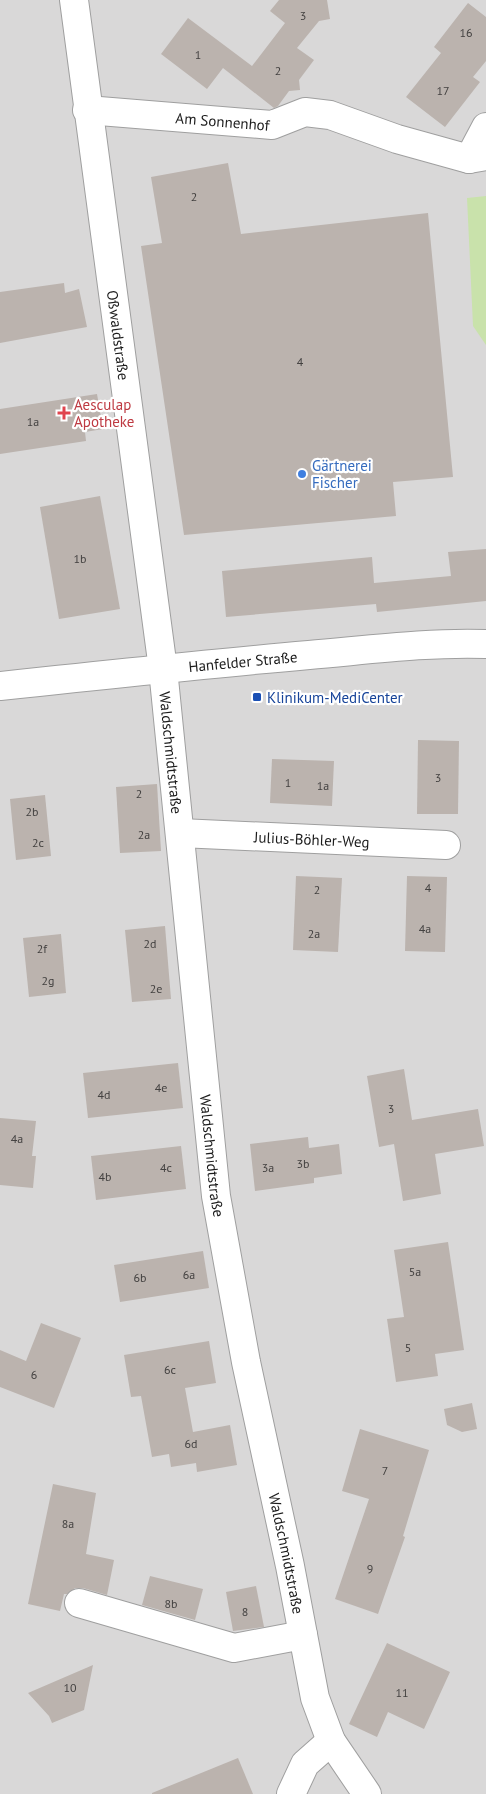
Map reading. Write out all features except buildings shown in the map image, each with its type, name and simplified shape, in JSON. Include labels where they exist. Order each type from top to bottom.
[{"type":"street","name":"Oßwaldstraße","points":[[74,0],[87,110],[102,200],[163,669]]},
{"type":"street","name":"Am Sonnenhof","points":[[87,110],[272,125],[305,112],[330,115],[397,139],[478,158],[486,127]]},
{"type":"street","name":"Hanfelder Straße","points":[[0,686],[437,644],[486,644]]},
{"type":"street","name":"Waldschmidtstraße","points":[[163,669],[216,1196],[246,1362],[315,1698],[331,1741],[367,1794]]},
{"type":"street","name":"Julius-Böhler-Weg","points":[[180,833],[446,845]]},
{"type":"street","name":"Waldschmidtstraße","points":[[79,1603],[234,1648],[303,1635]]},
{"type":"street","points":[[291,1794],[306,1764],[331,1741]]},
{"type":"shaded area","points":[[0,0],[486,0],[486,1794],[0,1794]]},
{"type":"green space","points":[[486,196],[486,345],[473,326],[467,198]]},
{"type":"place","name":"Aesculap Apotheke","points":[[64,413]]},
{"type":"place","name":"Gärtnerei Fischer","points":[[302,474]]},
{"type":"place","name":"Klinikum-MediCenter","points":[[257,697]]}]
